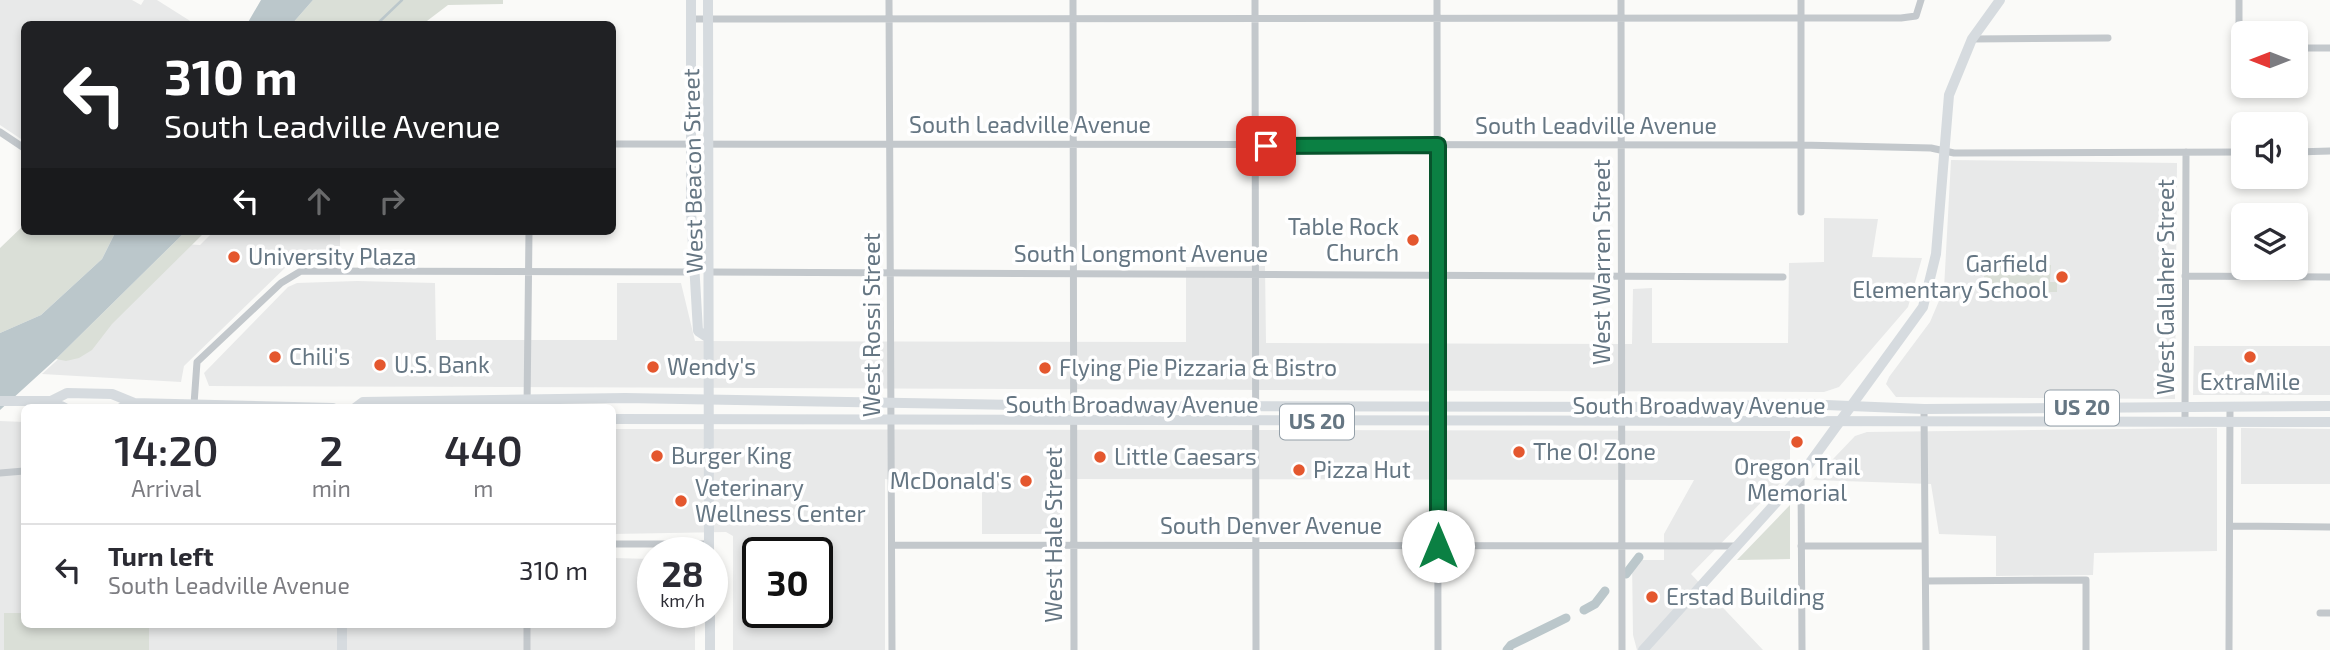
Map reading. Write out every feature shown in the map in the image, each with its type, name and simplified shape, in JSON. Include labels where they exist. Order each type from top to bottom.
[{"type":"main road","points":[[51,401],[67,393],[112,394],[134,403],[194,404]]},
{"type":"main road","name":"South Broadway Avenue","points":[[360,404],[527,404],[709,399],[1074,406],[1622,407],[1811,404],[1924,409],[2330,406]]},
{"type":"main road","points":[[0,401],[51,401],[57,404]]},
{"type":"main road","name":"South Broadway Avenue","points":[[616,419],[892,418],[1073,422],[1438,423],[1808,419],[1840,422],[2330,422]]},
{"type":"street","name":"West Beacon Street","points":[[691,0],[693,272],[698,331],[707,337]]},
{"type":"street","name":"West Beacon Street","points":[[708,0],[711,330],[707,337],[709,537]]},
{"type":"street","name":"West Rossi Street","points":[[889,0],[892,650]]},
{"type":"street","name":"West Hale Street","points":[[1073,0],[1074,650]]},
{"type":"street","points":[[1255,0],[1256,650]]},
{"type":"street","points":[[1437,0],[1438,650]]},
{"type":"street","name":"West Warren Street","points":[[1621,0],[1622,650]]},
{"type":"street","points":[[1801,0],[1801,212]]},
{"type":"street","points":[[691,19],[1801,18],[1916,16],[1921,0]]},
{"type":"street","points":[[1643,650],[1734,546],[1801,475],[1917,317],[1928,295],[1936,254],[1942,150],[1949,95],[1972,39],[2000,0]]},
{"type":"street","points":[[2239,0],[2239,21]]},
{"type":"street","points":[[1972,39],[2108,38]]},
{"type":"street","points":[[2308,48],[2330,48]]},
{"type":"street","points":[[0,132],[21,146]]},
{"type":"street","name":"South Leadville Avenue","points":[[616,144],[1801,145],[1996,153],[2231,152]]},
{"type":"street","points":[[2308,152],[2330,151]]},
{"type":"street","name":"West Gallaher Street","points":[[2185,421],[2186,152]]},
{"type":"street","points":[[527,404],[529,235]]},
{"type":"street","points":[[194,404],[197,362],[281,283],[301,271],[693,272]]},
{"type":"street","name":"South Longmont Avenue","points":[[709,272],[1783,277]]},
{"type":"street","points":[[2185,276],[2330,277]]},
{"type":"street","points":[[2229,650],[2230,407]]},
{"type":"street","points":[[1924,409],[1926,650]]},
{"type":"street","points":[[0,473],[21,471]]},
{"type":"street","points":[[1801,475],[1802,650]]},
{"type":"street","points":[[2230,526],[2330,527]]},
{"type":"street","points":[[616,544],[637,545]]},
{"type":"street","name":"South Denver Avenue","points":[[892,545],[1734,546]]},
{"type":"street","points":[[1801,546],[1925,546]]},
{"type":"street","points":[[1926,581],[2086,580],[2086,650]]},
{"type":"street","points":[[2320,613],[2330,613]]},
{"type":"street","points":[[342,628],[342,650]]},
{"type":"street","points":[[527,628],[527,650]]},
{"type":"street","points":[[709,628],[709,650]]},
{"type":"shaded area","points":[[0,0],[132,0],[141,5],[144,0],[157,0],[190,21],[21,21],[21,139],[0,125]]},
{"type":"shaded area","points":[[261,0],[313,0],[295,21],[249,21]]},
{"type":"shaded area","points":[[313,0],[503,0],[503,4],[448,5],[427,21],[295,21]]},
{"type":"shaded area","name":"Garfield Elementary School","points":[[1951,160],[2177,163],[2175,399],[1896,397],[1886,384],[1889,377],[1930,322],[1944,289]]},
{"type":"shaded area","points":[[1824,218],[1878,219],[1872,257],[1922,258],[1908,307],[1839,387],[1824,392],[209,386],[204,373],[288,287],[297,283],[357,281],[435,283],[436,340],[617,340],[617,283],[681,283],[695,341],[1186,342],[1186,267],[1265,266],[1266,343],[1632,344],[1633,289],[1652,288],[1652,343],[1788,343],[1789,263],[1824,262]]},
{"type":"shaded area","points":[[21,228],[21,235],[114,235],[102,259],[41,315],[0,333],[0,248]]},
{"type":"shaded area","points":[[114,235],[182,235],[0,410],[0,333],[41,315],[102,259]]},
{"type":"shaded area","points":[[182,235],[202,235],[112,324],[92,350],[79,358],[66,361],[56,359]]},
{"type":"shaded area","points":[[210,235],[340,235],[340,265],[288,265],[184,366],[181,382],[42,374],[184,244],[200,245]]},
{"type":"shaded area","points":[[1984,265],[2008,266],[2008,272],[2032,272],[2033,265],[2051,265],[2050,282],[2057,282],[2057,292],[1984,292]]},
{"type":"shaded area","points":[[2194,346],[2330,346],[2330,395],[2193,395]]},
{"type":"shaded area","points":[[0,421],[21,422],[21,628],[616,628],[616,558],[637,559],[637,628],[695,628],[695,650],[0,650]]},
{"type":"shaded area","points":[[2217,428],[2217,551],[2094,553],[2093,575],[1996,576],[1996,536],[1939,534],[1931,484],[1813,480],[1855,436],[1867,432]]},
{"type":"shaded area","points":[[2241,428],[2330,429],[2330,484],[2241,484]]},
{"type":"shaded area","points":[[616,429],[1790,431],[1790,473],[1691,574],[1763,650],[1637,650],[1633,635],[1632,560],[1664,560],[1664,534],[1694,480],[1060,479],[1060,534],[982,534],[982,483],[903,482],[885,479],[885,650],[733,650],[733,536],[726,532],[616,534]]},
{"type":"shaded area","points":[[1790,505],[1790,559],[1737,560]]},
{"type":"shaded area","points":[[4,613],[21,613],[21,628],[149,628],[149,650],[4,650]]},
{"type":"waterway","points":[[380,21],[402,0]]},
{"type":"waterway","points":[[1626,574],[1639,557]]},
{"type":"waterway","points":[[1584,610],[1595,604],[1605,591]]},
{"type":"waterway","points":[[1507,650],[1511,645],[1566,618]]},
{"type":"place","name":"Table Rock Church","points":[[1413,240]]},
{"type":"place","name":"University Plaza","points":[[234,257]]},
{"type":"place","name":"Garfield Elementary School","points":[[2062,277]]},
{"type":"place","name":"Chili's","points":[[275,357]]},
{"type":"place","name":"ExtraMile","points":[[2250,357]]},
{"type":"place","name":"U.S. Bank","points":[[380,365]]},
{"type":"place","name":"Wendy's","points":[[653,367]]},
{"type":"place","name":"Flying Pie Pizzaria & Bistro","points":[[1045,368]]},
{"type":"place","name":"Oregon Trail Memorial","points":[[1797,442]]},
{"type":"place","name":"The O! Zone","points":[[1519,452]]},
{"type":"place","name":"Burger King","points":[[657,456]]},
{"type":"place","name":"Little Caesars","points":[[1100,457]]},
{"type":"place","name":"Pizza Hut","points":[[1299,470]]},
{"type":"place","name":"McDonald's","points":[[1026,481]]},
{"type":"place","name":"Veterinary Wellness Center","points":[[681,501]]},
{"type":"place","name":"Erstad Building","points":[[1652,597]]},
{"type":"route","points":[[1266,146],[1438,145],[1438,546]]}]
